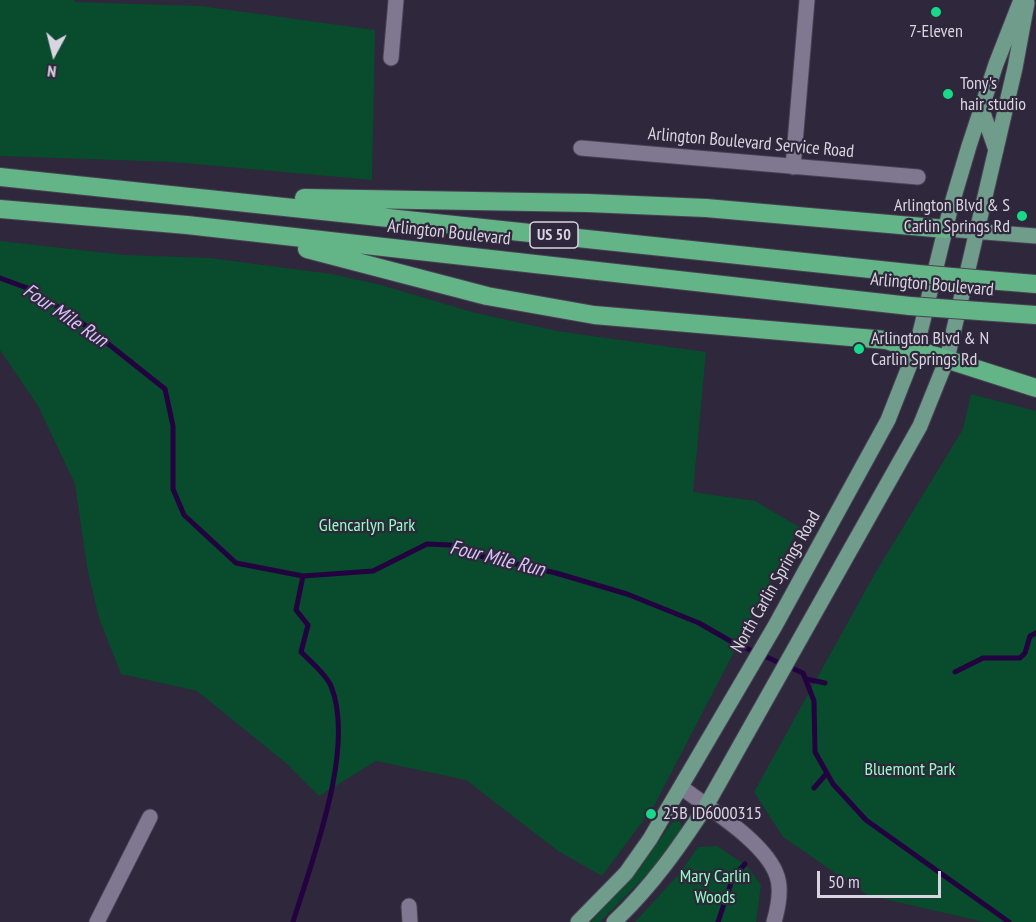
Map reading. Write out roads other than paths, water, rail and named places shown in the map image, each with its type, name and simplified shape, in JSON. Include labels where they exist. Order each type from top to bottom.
[{"type":"highway","name":"Arlington Boulevard","points":[[0,177],[918,274],[1036,284]]},
{"type":"highway","points":[[190,196],[588,202],[706,208],[946,229]]},
{"type":"highway","name":"Arlington Boulevard","points":[[0,209],[187,225],[910,306],[1036,315]]},
{"type":"highway","points":[[187,225],[331,254],[487,296],[594,315],[886,340],[1036,388]]},
{"type":"main road","name":"North Carlin Springs Road","points":[[578,922],[626,873],[681,787],[775,626],[888,420],[916,349],[946,229],[981,107],[1021,0]]},
{"type":"main road","points":[[614,922],[646,891],[672,858],[705,806],[920,426],[947,359],[996,151],[1027,0]]},
{"type":"main road","points":[[981,107],[996,151]]},
{"type":"main road","points":[[946,229],[1036,236]]},
{"type":"street","points":[[391,57],[396,0]]},
{"type":"street","points":[[793,167],[807,0]]},
{"type":"street","name":"Arlington Boulevard Service Road","points":[[581,148],[918,177]]},
{"type":"street","points":[[681,787],[745,835],[770,862],[777,876],[779,903],[774,922]]},
{"type":"street","points":[[97,922],[150,818]]},
{"type":"street","points":[[409,906],[410,922]]},
{"type":"waterway","name":"Four Mile Run","points":[[0,278],[30,289],[77,319],[165,389],[173,426],[173,489],[184,515],[236,563],[303,576],[373,571],[427,544],[451,545],[480,556],[556,573],[627,594],[699,623],[732,642],[803,673],[814,701],[815,752],[833,784],[866,820],[1009,922]]},
{"type":"waterway","points":[[293,922],[329,804],[338,740],[337,711],[329,681],[301,652],[308,625],[296,610],[303,576]]},
{"type":"waterway","points":[[955,672],[983,658],[1020,658],[1025,653],[1030,636],[1036,633]]},
{"type":"waterway","points":[[806,679],[825,683]]},
{"type":"waterway","points":[[814,788],[827,773]]},
{"type":"waterway","points":[[718,922],[733,877],[745,864]]},
{"type":"place","name":"7-Eleven","points":[[936,12]]},
{"type":"place","name":"Tony's hair studio","points":[[948,94]]},
{"type":"place","name":"Arlington Blvd & S Carlin Springs Rd","points":[[1022,216]]},
{"type":"place","name":"Arlington Blvd & N Carlin Springs Rd","points":[[859,349]]},
{"type":"place","name":"25B ID6000315","points":[[651,814]]},
{"type":"park label","name":"Glencarlyn Park","points":[[367,526]]},
{"type":"park label","name":"Bluemont Park","points":[[910,770]]},
{"type":"park label","name":"Mary Carlin Woods","points":[[715,887]]}]
